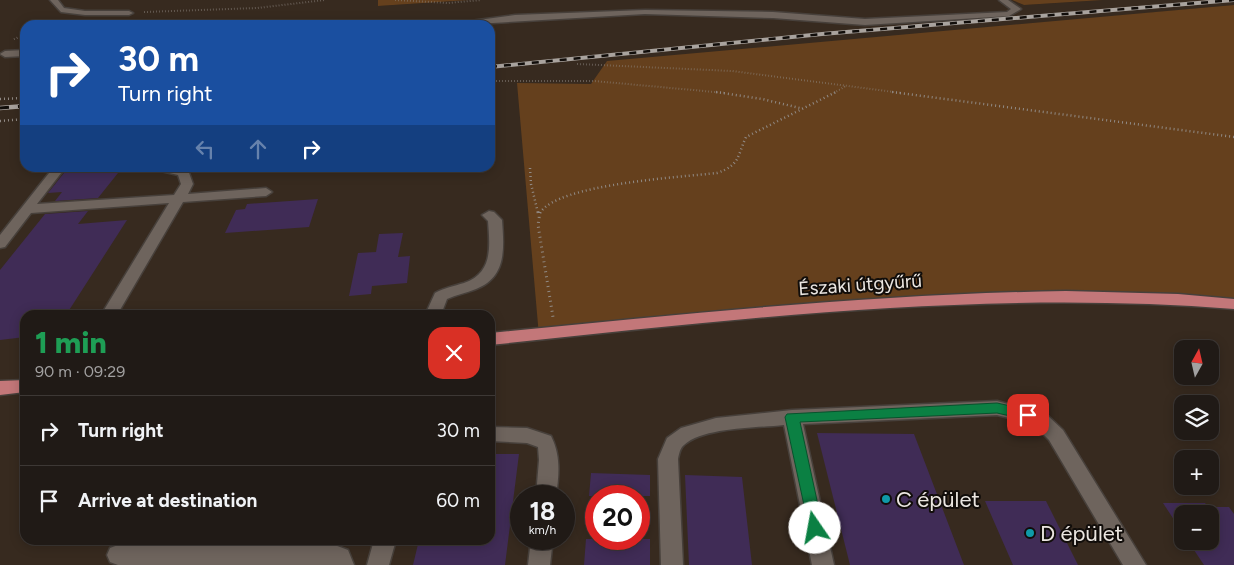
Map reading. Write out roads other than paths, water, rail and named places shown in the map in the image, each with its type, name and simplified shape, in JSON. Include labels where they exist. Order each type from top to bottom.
[{"type":"main road","name":"Északi útgyűrű","points":[[495,338],[857,305],[986,297],[1104,295],[1234,304]]},
{"type":"main road","points":[[0,388],[20,386]]},
{"type":"lane","points":[[54,0],[61,10],[85,13],[129,13]]},
{"type":"lane","points":[[495,21],[645,12],[892,22],[1009,14],[1017,9],[1003,0]]},
{"type":"lane","points":[[5,54],[20,53]]},
{"type":"lane","points":[[0,244],[56,172]]},
{"type":"lane","points":[[111,310],[186,184],[184,173],[180,172]]},
{"type":"lane","points":[[28,209],[266,192]]},
{"type":"lane","points":[[435,310],[440,296],[482,281],[493,271],[497,251],[495,220],[489,214]]},
{"type":"lane","points":[[672,565],[668,459],[671,448],[678,440],[701,428],[792,417],[997,408],[1039,419],[1056,435],[1134,565]]},
{"type":"lane","points":[[792,417],[823,565]]},
{"type":"lane","points":[[495,434],[537,437],[545,442],[550,448],[547,485]]},
{"type":"lane","points":[[378,565],[384,545]]},
{"type":"lane","points":[[539,565],[541,550]]},
{"type":"lane","points":[[118,555],[332,554],[340,557],[343,565]]},
{"type":"railway","points":[[495,67],[822,34],[1234,0]]},
{"type":"railway","points":[[0,108],[20,106]]},
{"type":"place","name":"C épület","points":[[886,499]]},
{"type":"place","name":"D épület","points":[[1030,533]]}]
